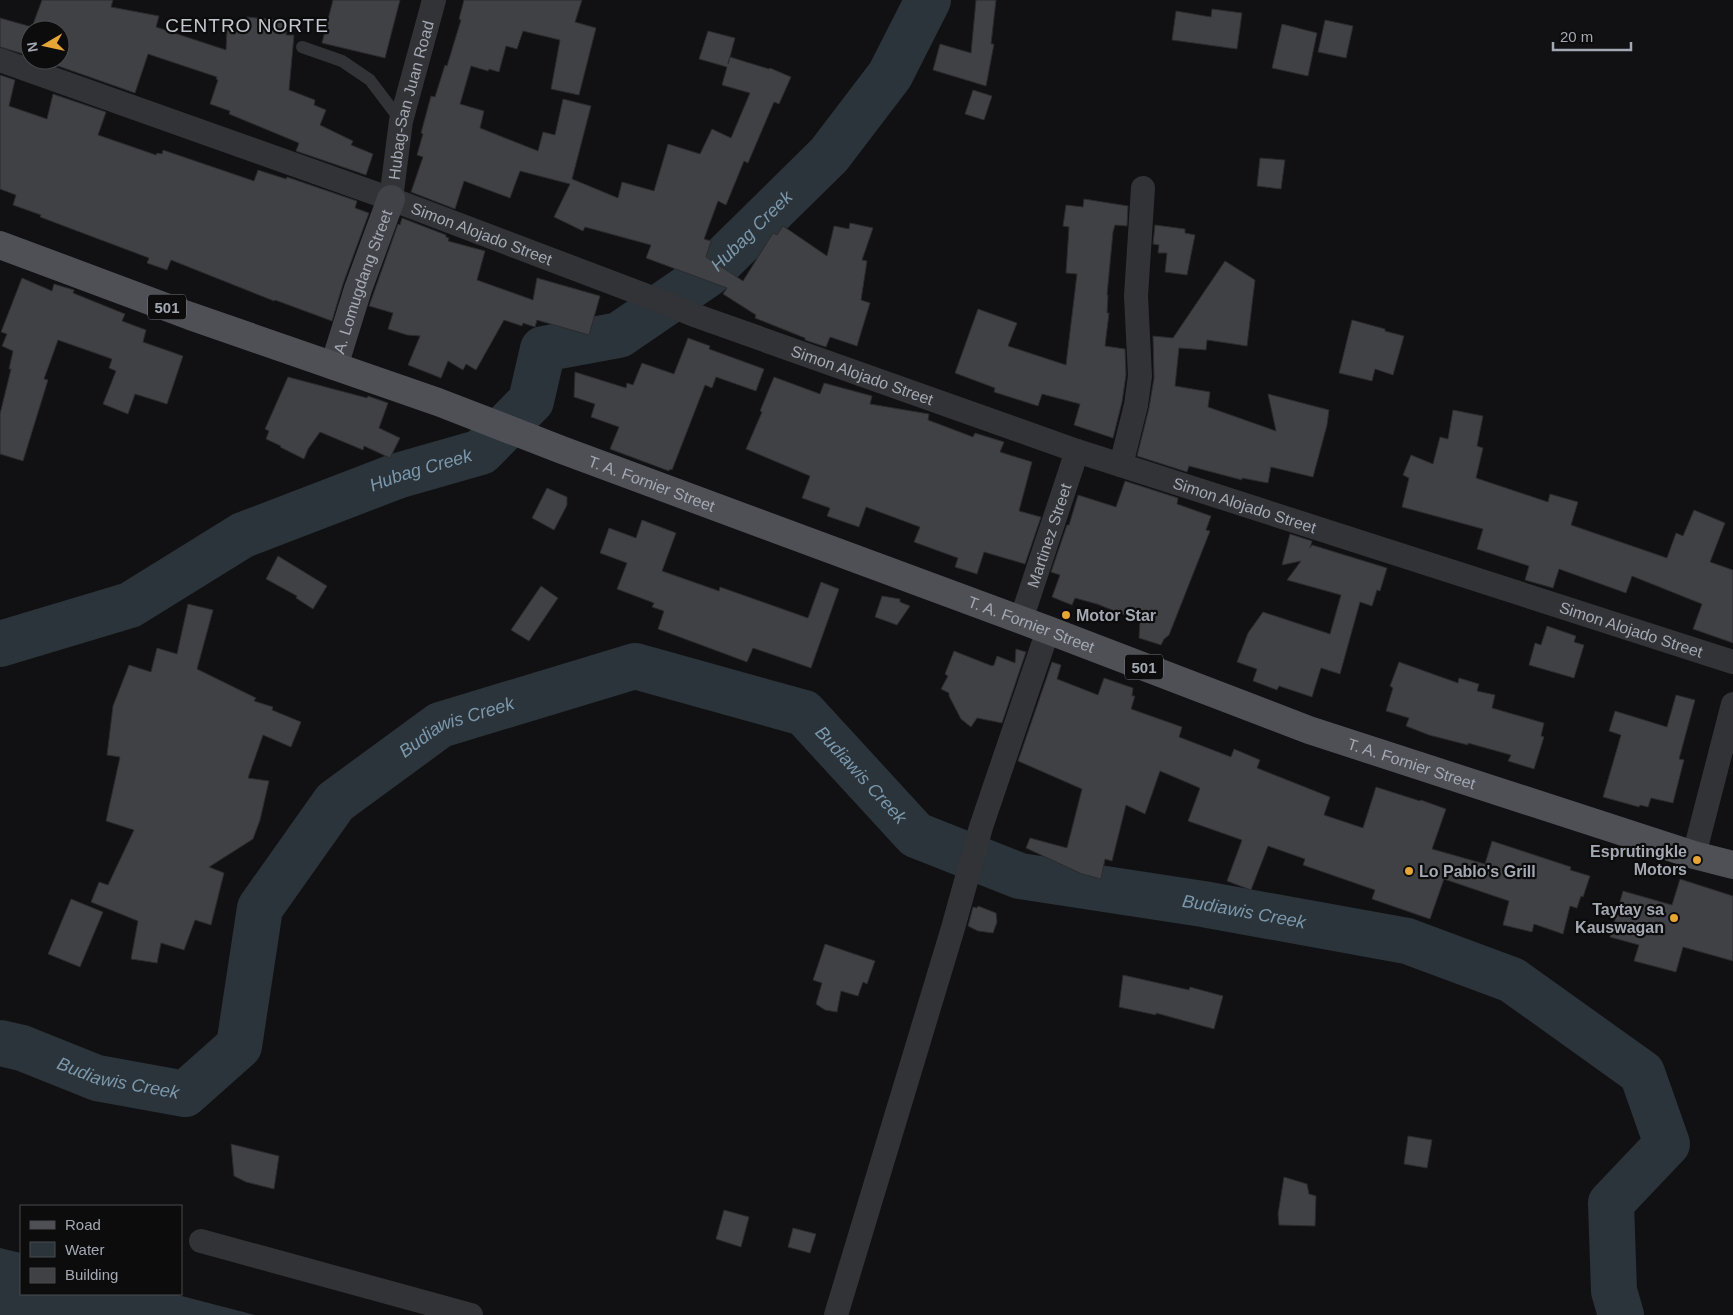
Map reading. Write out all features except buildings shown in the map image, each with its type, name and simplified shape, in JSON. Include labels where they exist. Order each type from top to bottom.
[{"type":"main road","name":"501","points":[[0,245],[190,316],[334,366]]},
{"type":"main road","name":"T. A. Fornier Street","points":[[334,366],[438,402],[562,450],[1048,630],[1309,730],[1694,855],[1733,865]]},
{"type":"street","name":"Hubag-San Juan Road","points":[[391,199],[401,121],[434,0]]},
{"type":"street","name":"Simon Alojado Street","points":[[0,60],[391,199],[694,315],[1077,451],[1733,662]]},
{"type":"street","points":[[1121,465],[1136,405],[1140,376],[1136,296],[1143,188]]},
{"type":"street","name":"A. Lomugdang Street","points":[[334,366],[358,289],[391,199]]},
{"type":"street","name":"Martinez Street","points":[[1021,620],[1077,451]]},
{"type":"street","points":[[836,1315],[981,827],[1048,630]]},
{"type":"street","points":[[1694,855],[1733,704]]},
{"type":"street","points":[[201,1241],[471,1315]]},
{"type":"lane","points":[[302,47],[342,61],[370,80],[401,121]]},
{"type":"water","points":[[0,1248],[20,1253],[20,1295],[178,1295],[255,1315],[0,1315]]},
{"type":"waterway","name":"Hubag Creek","points":[[0,644],[130,605],[243,535],[397,476],[481,452],[531,401],[543,349],[619,335],[708,274],[829,155],[890,75],[928,0]]},
{"type":"waterway","name":"Budiawis Creek","points":[[0,1043],[22,1048],[97,1078],[185,1094],[239,1046],[260,908],[335,802],[440,725],[635,666],[804,713],[916,835],[1020,876],[1203,904],[1407,941],[1512,980],[1642,1073],[1667,1144],[1611,1203],[1614,1291],[1621,1315]]},
{"type":"place","name":"Motor Star","points":[[1066,615]]},
{"type":"place","name":"Esprutingkle Motors","points":[[1697,860]]},
{"type":"place","name":"Lo Pablo's Grill","points":[[1409,871]]},
{"type":"place","name":"Taytay sa Kauswagan","points":[[1674,918]]},
{"type":"district","name":"CENTRO NORTE","points":[[247,25]]}]
